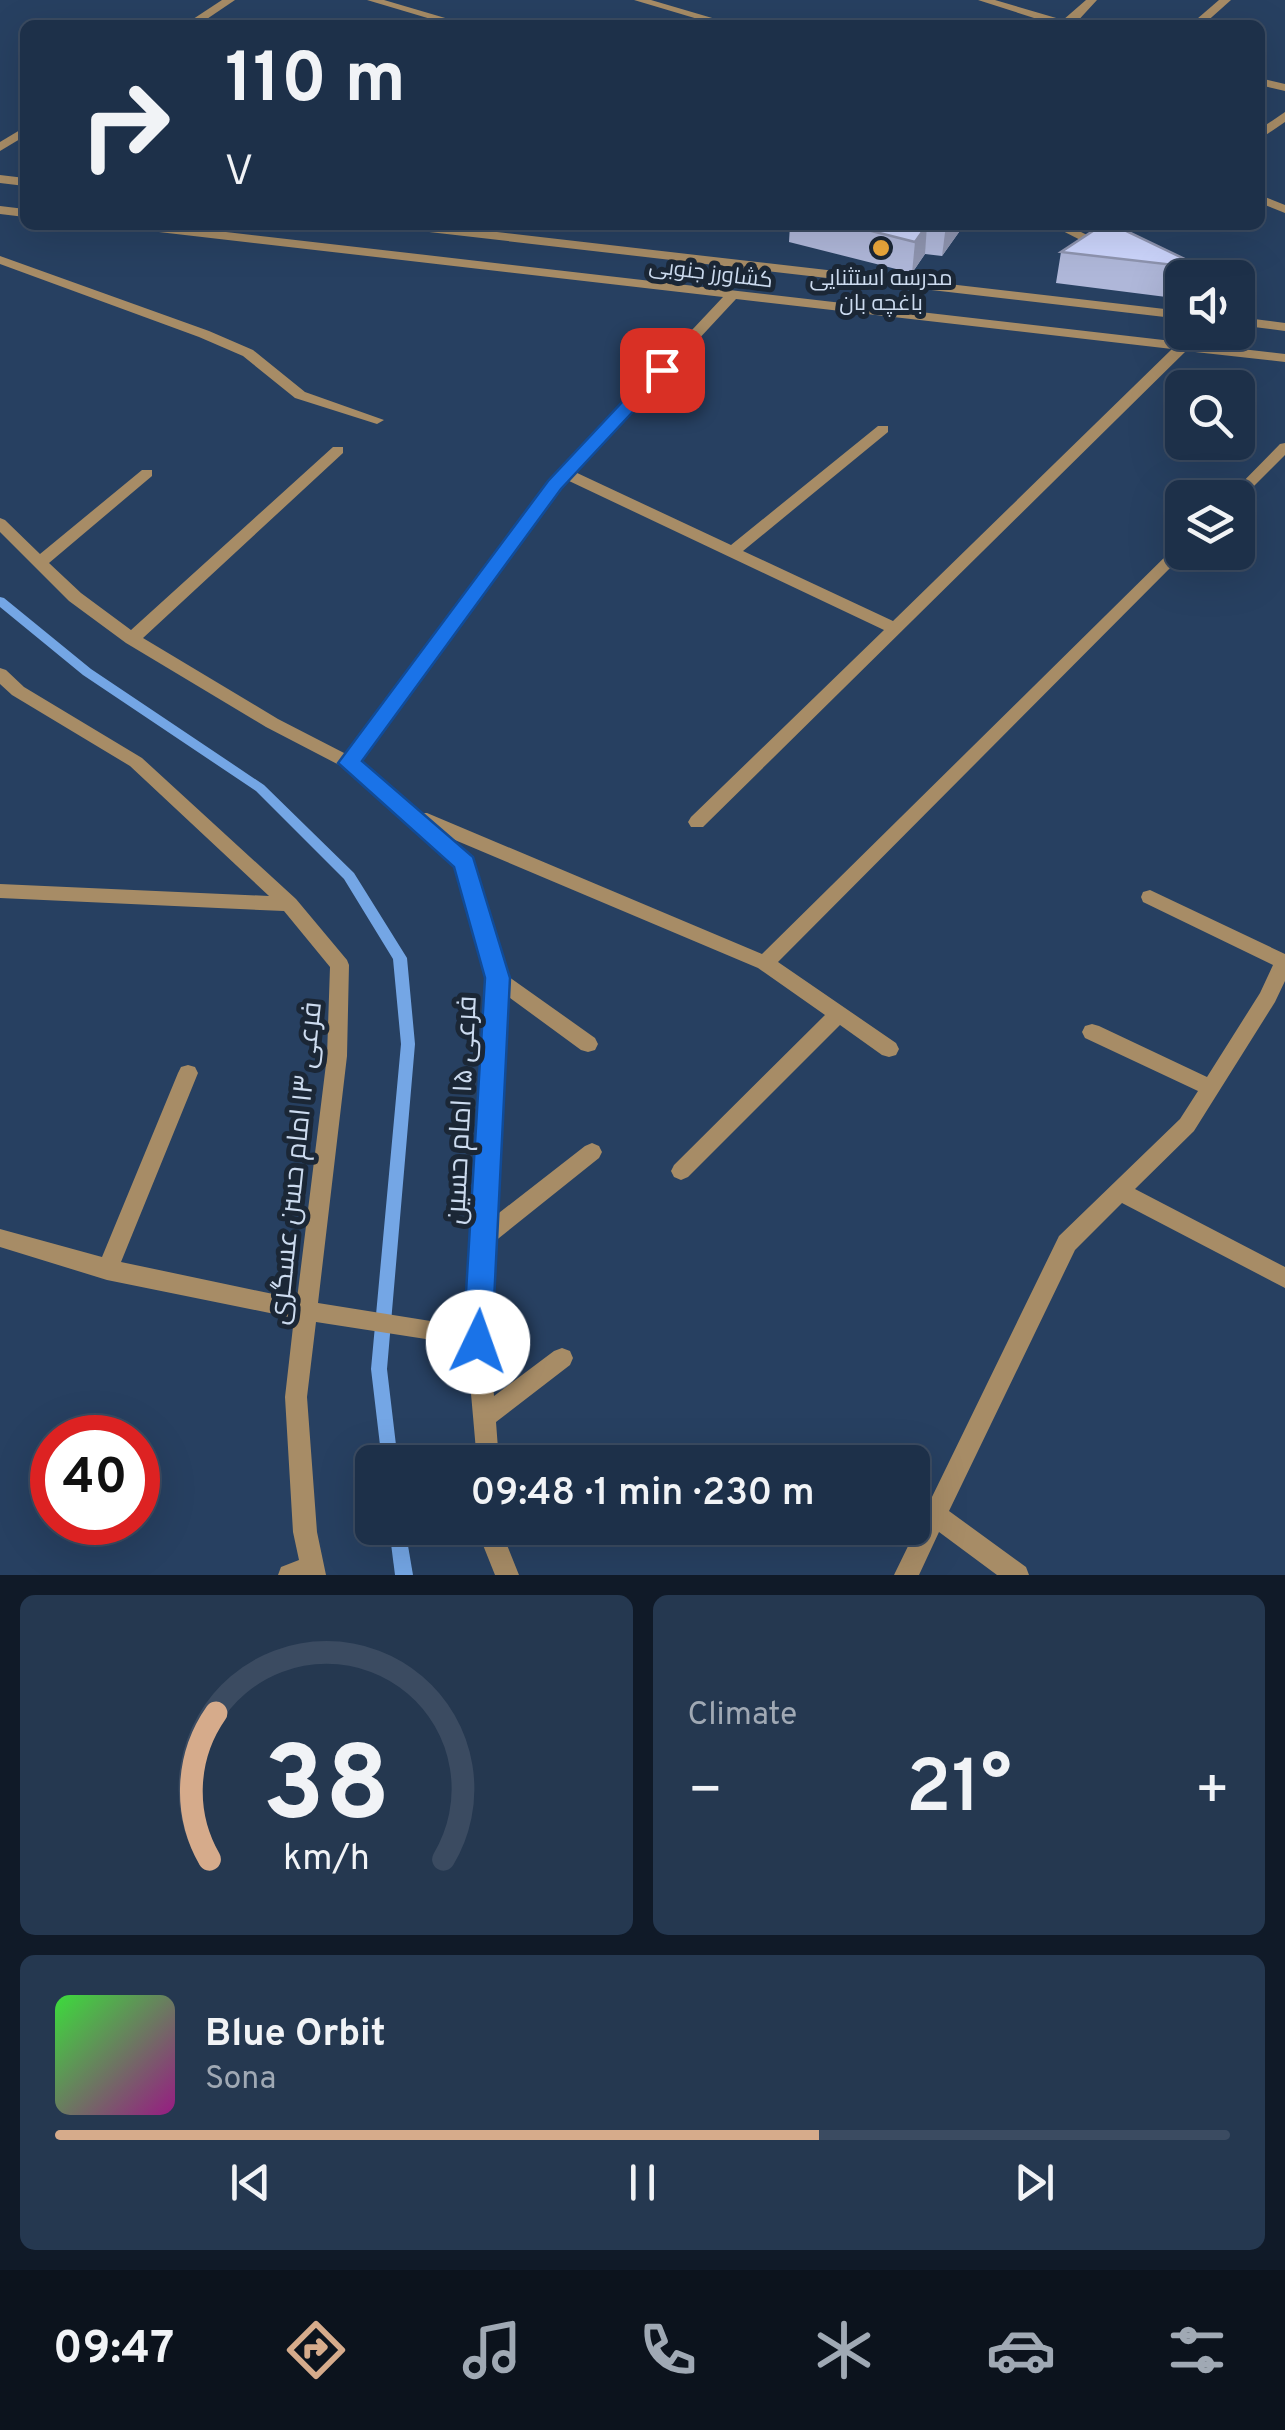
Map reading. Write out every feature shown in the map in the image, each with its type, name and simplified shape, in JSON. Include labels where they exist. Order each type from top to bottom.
[{"type":"street","points":[[199,20],[230,0]]},
{"type":"street","points":[[372,0],[445,20]]},
{"type":"street","points":[[638,0],[712,20]]},
{"type":"street","points":[[983,0],[1050,20]]},
{"type":"street","points":[[1072,20],[1092,0]]},
{"type":"street","points":[[1202,20],[1226,0]]},
{"type":"street","points":[[1265,131],[1285,116]]},
{"type":"street","name":"کشاورز جنوبی","points":[[177,230],[1165,344]]},
{"type":"street","name":"کشاورز جنوبی","points":[[447,230],[1165,313]]},
{"type":"street","points":[[1068,230],[1111,250]]},
{"type":"street","points":[[0,260],[204,334],[248,353],[300,395],[376,420]]},
{"type":"street","points":[[954,288],[954,320]]},
{"type":"street","points":[[349,763],[566,472],[734,294]]},
{"type":"street","points":[[1255,315],[1280,326]]},
{"type":"street","points":[[1255,323],[1280,326]]},
{"type":"street","points":[[697,822],[1179,350]]},
{"type":"street","name":"کشاورز جنوبی","points":[[1217,350],[1285,358]]},
{"type":"street","points":[[732,552],[883,429]]},
{"type":"street","points":[[1252,480],[1285,447]]},
{"type":"street","points":[[132,639],[338,450]]},
{"type":"street","points":[[39,563],[147,472]]},
{"type":"street","points":[[566,472],[896,629]]},
{"type":"street","name":"فرعی ۱۵ امام حسین","points":[[0,523],[75,596],[132,639],[272,724],[349,763],[464,863],[497,978],[484,1238],[468,1338],[486,1445]]},
{"type":"street","points":[[765,963],[1165,565]]},
{"type":"street","name":"فرعی ۱۳ امام حسن عسگری","points":[[0,674],[18,691],[136,762],[289,904],[340,965],[338,1056],[296,1398],[306,1572]]},
{"type":"street","points":[[403,810],[765,963],[889,1049]]},
{"type":"street","points":[[0,891],[289,904]]},
{"type":"street","points":[[906,1575],[1067,1242],[1187,1126],[1268,998],[1285,961],[1150,896]]},
{"type":"street","points":[[497,978],[588,1044]]},
{"type":"street","points":[[681,1171],[839,1014]]},
{"type":"street","points":[[1092,1032],[1211,1088]]},
{"type":"street","points":[[107,1270],[188,1073]]},
{"type":"street","points":[[484,1238],[592,1152]]},
{"type":"street","points":[[1121,1192],[1285,1278]]},
{"type":"street","points":[[0,1238],[107,1270],[307,1313],[468,1338]]},
{"type":"street","points":[[484,1417],[562,1358]]},
{"type":"street","points":[[934,1515],[1017,1575]]},
{"type":"street","points":[[495,1545],[507,1575]]},
{"type":"building","points":[[868,230],[923,230],[915,242]]},
{"type":"building","points":[[1094,230],[1124,230],[1187,260],[1165,260],[1165,264],[1061,252]]},
{"type":"waterway","points":[[0,601],[87,672],[260,788],[349,876],[400,958],[408,1044],[379,1369],[388,1445]]},
{"type":"waterway","points":[[400,1545],[404,1575]]},
{"type":"place","name":"مدرسه استثنایی باغچه بان","points":[[881,248]]},
{"type":"route","points":[[478,1342],[497,978],[464,863],[349,763],[554,485],[662,370]]}]
